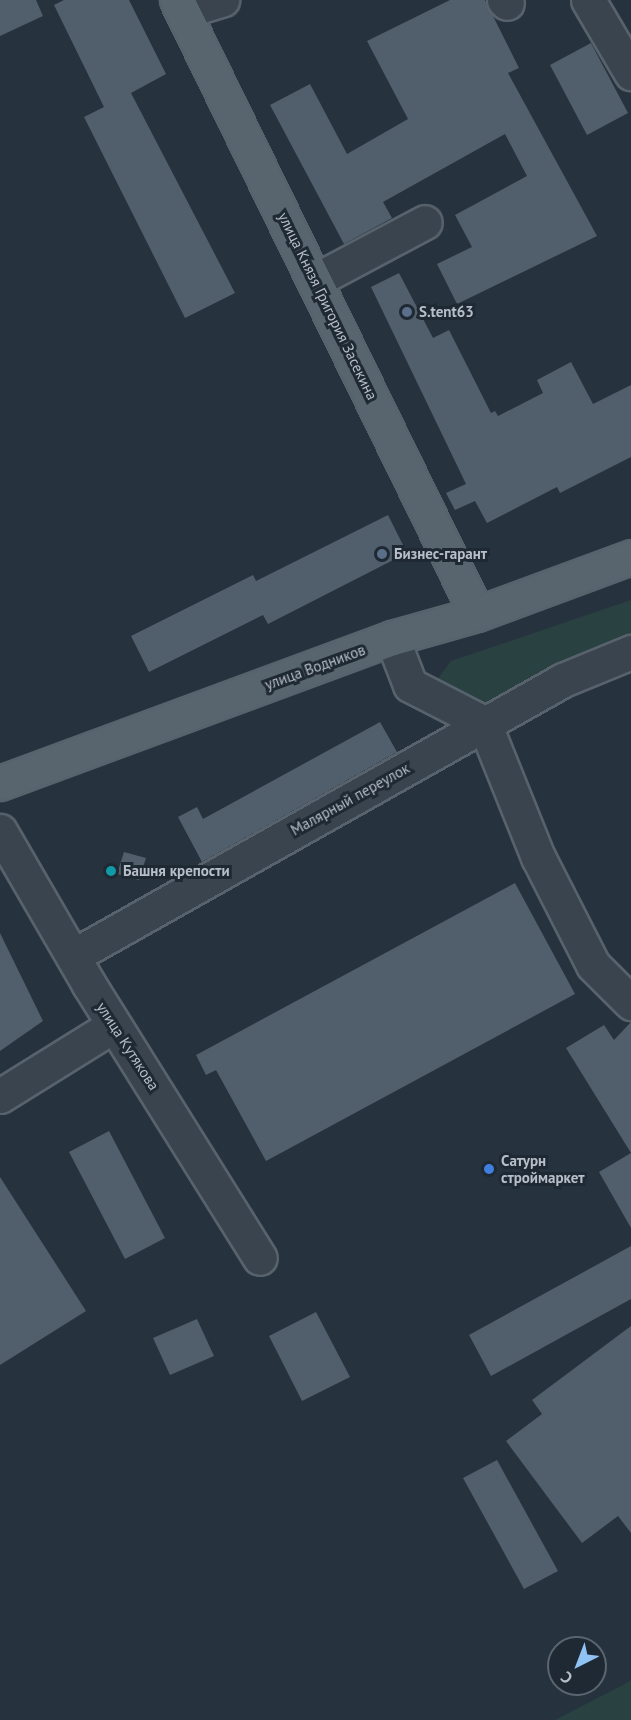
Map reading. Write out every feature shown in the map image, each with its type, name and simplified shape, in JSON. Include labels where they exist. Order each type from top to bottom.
[{"type":"main road","name":"улица Князя Григория Засекина","points":[[181,5],[477,614]]},
{"type":"main road","name":"улица Водников","points":[[0,783],[393,638],[477,614],[631,557]]},
{"type":"street","points":[[181,5],[222,0]]},
{"type":"street","points":[[588,0],[631,73]]},
{"type":"street","points":[[316,280],[425,222]]},
{"type":"street","points":[[393,638],[410,685],[484,723],[538,857],[593,965],[631,1003]]},
{"type":"street","name":"Малярный переулок","points":[[73,956],[484,723],[563,680],[631,652]]},
{"type":"street","name":"улица Кутякова","points":[[0,831],[114,1025],[260,1258]]},
{"type":"street","points":[[0,1096],[114,1025]]},
{"type":"green space","points":[[631,600],[631,644],[477,712],[433,685],[451,661]]},
{"type":"green space","points":[[631,1680],[631,1720],[555,1720],[602,1696],[607,1696],[607,1693]]},
{"type":"building","points":[[0,0],[36,0],[43,16],[0,36]]},
{"type":"building","points":[[64,0],[129,0],[166,74],[131,93],[235,293],[185,318],[84,117],[104,107],[54,5]]},
{"type":"building","points":[[450,0],[485,0],[519,68],[508,73],[597,236],[457,304],[437,264],[472,247],[455,215],[527,176],[505,134],[383,202],[392,218],[344,244],[270,105],[310,84],[347,154],[408,119],[367,41]]},
{"type":"building","points":[[591,43],[628,113],[587,135],[550,65]]},
{"type":"building","points":[[399,273],[433,338],[449,330],[491,413],[495,411],[498,416],[543,393],[537,380],[571,362],[593,404],[631,385],[631,457],[560,493],[557,487],[487,523],[475,501],[455,510],[446,493],[466,484],[371,287]]},
{"type":"building","points":[[388,515],[407,553],[268,624],[263,615],[149,672],[131,636],[253,575],[256,581]]},
{"type":"building","points":[[380,722],[397,752],[202,862],[178,817],[197,807],[203,819]]},
{"type":"building","points":[[124,852],[146,858],[139,880],[117,874]]},
{"type":"building","points":[[515,883],[575,994],[266,1161],[216,1070],[206,1075],[196,1055]]},
{"type":"building","points":[[0,933],[43,1021],[0,1051]]},
{"type":"building","points":[[631,1022],[631,1153],[566,1048],[604,1025],[614,1040]]},
{"type":"building","points":[[109,1131],[165,1238],[125,1259],[69,1152]]},
{"type":"building","points":[[631,1153],[631,1228],[599,1172]]},
{"type":"building","points":[[0,1177],[86,1311],[0,1365]]},
{"type":"building","points":[[631,1246],[631,1299],[491,1376],[469,1335]]},
{"type":"building","points":[[316,1312],[350,1377],[302,1401],[269,1336]]},
{"type":"building","points":[[197,1319],[214,1356],[170,1375],[153,1338]]},
{"type":"building","points":[[631,1326],[631,1533],[618,1516],[582,1543],[506,1441],[542,1414],[532,1400]]},
{"type":"building","points":[[497,1460],[558,1571],[524,1589],[463,1478]]},
{"type":"place","name":"S.tent63","points":[[407,312]]},
{"type":"place","name":"Бизнес-гарант","points":[[382,554]]},
{"type":"place","name":"Башня крепости","points":[[111,871]]},
{"type":"place","name":"Сатурн строймаркет","points":[[489,1169]]}]
